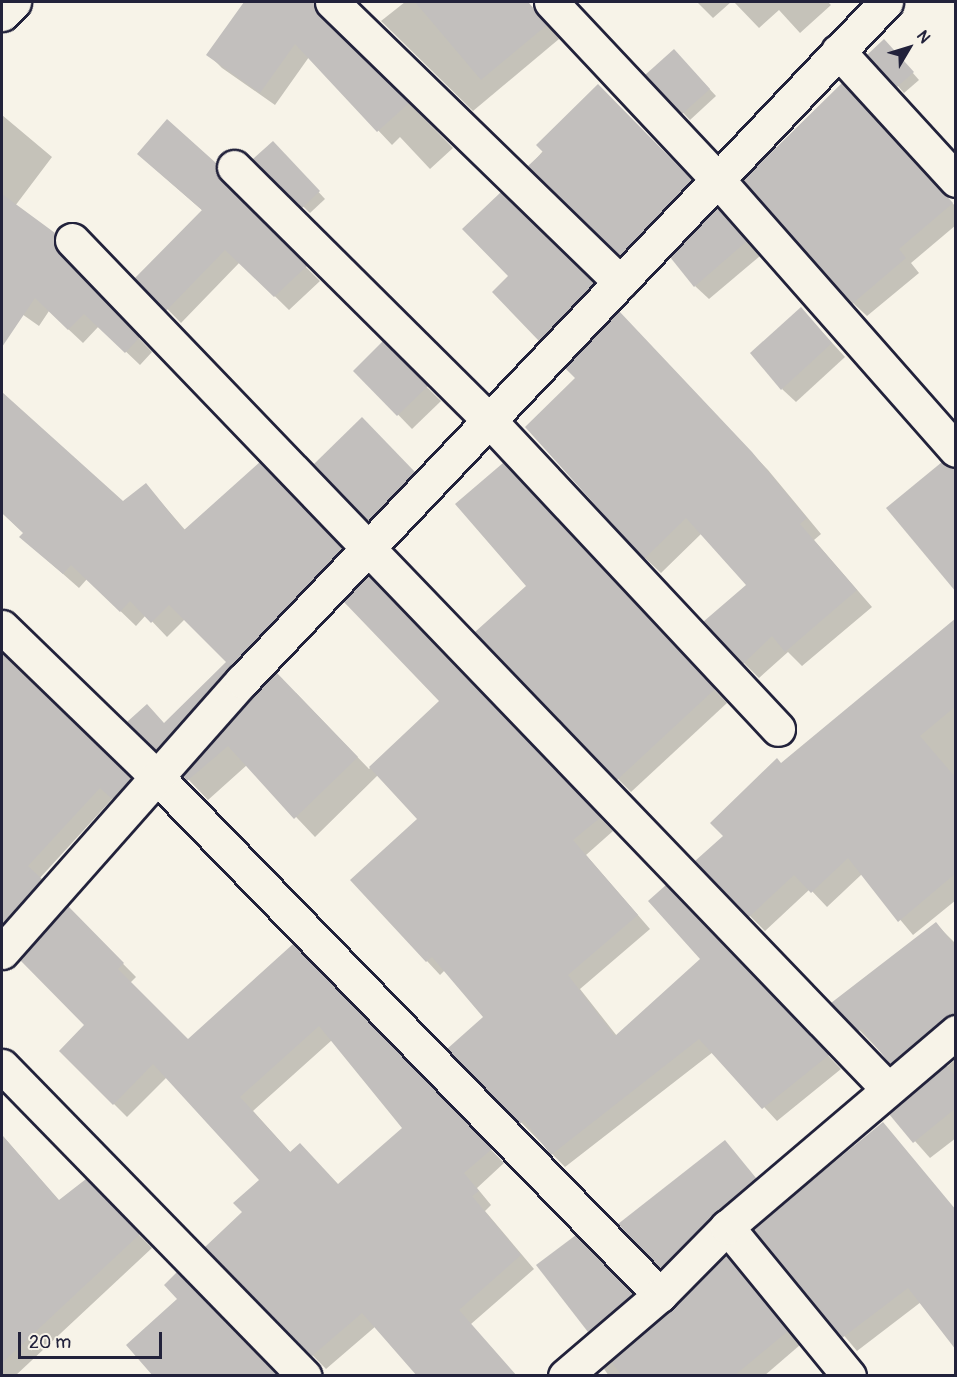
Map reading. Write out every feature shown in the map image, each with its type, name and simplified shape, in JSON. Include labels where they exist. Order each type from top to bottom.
[{"type":"street","points":[[2,14],[14,2]]},
{"type":"street","points":[[332,2],[620,282]]},
{"type":"street","points":[[551,2],[717,179],[956,450]]},
{"type":"street","points":[[2,952],[365,551],[886,2]]},
{"type":"street","points":[[838,51],[956,180]]},
{"type":"street","points":[[234,167],[489,420],[778,729]]},
{"type":"street","points":[[72,240],[365,551],[887,1088]]},
{"type":"street","points":[[2,627],[158,778],[660,1295]]},
{"type":"street","points":[[565,1376],[660,1295],[727,1227],[887,1088],[956,1032]]},
{"type":"street","points":[[2,1066],[305,1376]]},
{"type":"street","points":[[727,1227],[849,1376]]},
{"type":"building","points":[[244,2],[314,2],[319,15],[409,103],[377,132],[295,44],[260,93],[206,55]]},
{"type":"building","points":[[415,2],[528,2],[547,25],[481,80]]},
{"type":"building","points":[[884,39],[914,72],[897,87],[867,55]]},
{"type":"building","points":[[674,49],[710,89],[682,114],[645,75]]},
{"type":"building","points":[[842,83],[953,203],[899,249],[906,258],[852,304],[743,180]]},
{"type":"building","points":[[598,84],[692,180],[620,256],[528,166],[543,152],[536,145]]},
{"type":"building","points":[[167,119],[216,163],[221,180],[307,266],[274,297],[225,250],[166,311],[135,278],[202,210],[137,154]]},
{"type":"building","points":[[273,141],[320,191],[302,208],[253,159]]},
{"type":"building","points":[[501,192],[594,283],[539,341],[492,292],[508,276],[462,229]]},
{"type":"building","points":[[2,194],[55,233],[58,253],[140,337],[125,353],[84,314],[68,330],[35,298],[2,347]]},
{"type":"building","points":[[717,207],[747,241],[694,287],[670,257]]},
{"type":"building","points":[[801,307],[832,343],[781,390],[750,353]]},
{"type":"building","points":[[619,311],[752,452],[807,518],[800,524],[857,590],[785,652],[772,636],[743,664],[703,622],[746,585],[686,518],[644,559],[525,427],[575,378],[565,368]]},
{"type":"building","points":[[383,341],[428,386],[397,416],[353,371]]},
{"type":"building","points":[[2,392],[123,501],[146,483],[184,530],[260,462],[342,548],[156,750],[127,722],[147,704],[164,723],[226,662],[169,605],[151,623],[130,601],[120,612],[71,565],[63,574],[19,537],[23,533],[2,513]]},
{"type":"building","points":[[362,417],[415,472],[368,521],[314,464]]},
{"type":"building","points":[[942,462],[956,468],[956,592],[886,508]]},
{"type":"building","points":[[503,463],[715,689],[617,780],[475,632],[526,586],[455,504]]},
{"type":"building","points":[[368,575],[601,817],[573,840],[638,915],[568,975],[615,1036],[700,959],[648,901],[666,885],[829,1055],[762,1109],[699,1039],[551,1155],[524,1120],[520,1124],[447,1049],[483,1017],[432,957],[426,962],[350,880],[417,819],[369,767],[439,701],[343,601]]},
{"type":"building","points":[[956,618],[956,706],[920,736],[956,778],[956,873],[898,922],[848,858],[811,893],[794,875],[749,917],[695,861],[723,836],[710,823],[777,758],[781,763]]},
{"type":"building","points":[[2,653],[131,778],[112,799],[100,788],[28,866],[42,879],[2,924]]},
{"type":"building","points":[[276,672],[358,757],[294,819],[228,746],[187,781],[183,776]]},
{"type":"building","points":[[68,906],[124,963],[118,969],[188,1039],[293,944],[492,1149],[464,1173],[479,1191],[472,1196],[521,1255],[459,1310],[517,1376],[417,1376],[362,1313],[312,1356],[205,1247],[242,1212],[233,1203],[259,1180],[153,1064],[113,1105],[59,1051],[84,1025],[20,960]],"holes":[[[319,1026],[402,1128],[338,1184],[300,1143],[290,1152],[240,1097]]]},
{"type":"building","points":[[936,922],[956,947],[956,1014],[890,1064],[862,1029],[858,1031],[831,1003]]},
{"type":"building","points":[[946,1065],[956,1077],[956,1108],[913,1143],[889,1114]]},
{"type":"building","points":[[883,1122],[956,1210],[956,1350],[908,1288],[842,1338],[753,1229]]},
{"type":"building","points":[[2,1135],[59,1200],[86,1179],[140,1234],[2,1363]]},
{"type":"building","points":[[725,1140],[756,1178],[660,1268],[618,1224]]},
{"type":"building","points":[[576,1235],[633,1294],[588,1332],[536,1265]]},
{"type":"building","points":[[726,1255],[788,1331],[734,1376],[622,1376],[611,1361]]},
{"type":"building","points":[[177,1272],[278,1376],[153,1376],[126,1345],[177,1299],[164,1285]]}]
